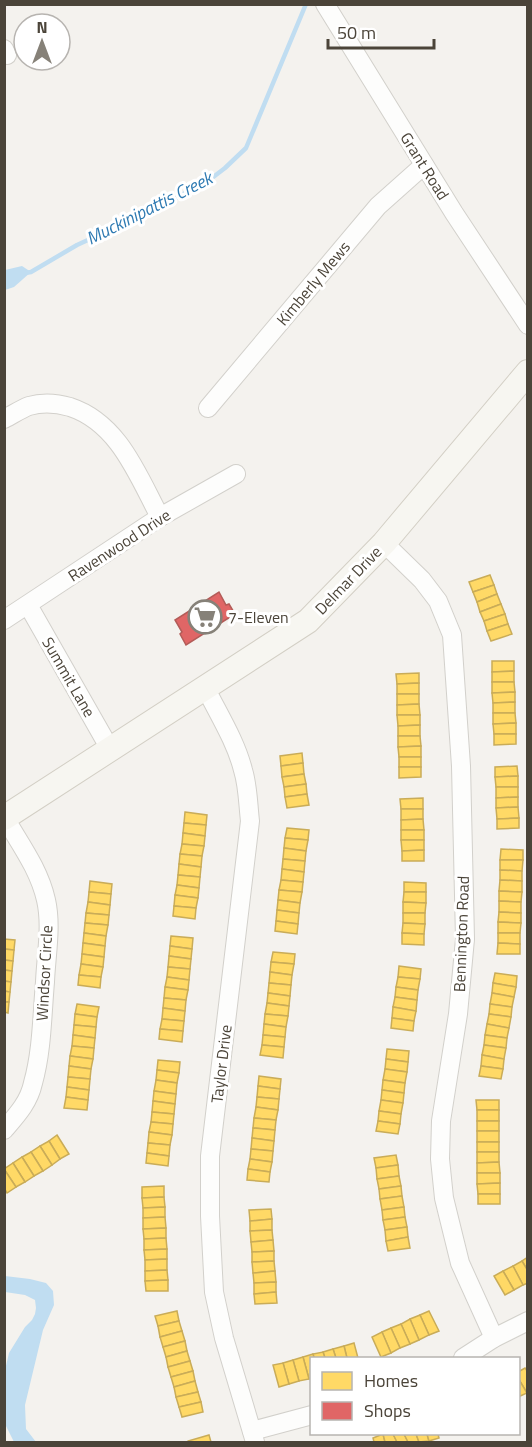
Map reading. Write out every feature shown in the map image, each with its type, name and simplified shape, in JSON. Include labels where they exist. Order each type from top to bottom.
[{"type":"street","name":"Grant Road","points":[[325,4],[424,165],[528,325]]},
{"type":"street","name":"Kimberly Mews","points":[[208,408],[378,206],[424,165]]},
{"type":"street","name":"Delmar Drive","points":[[4,818],[308,621],[384,543],[528,372]]},
{"type":"street","points":[[4,419],[27,407],[48,403],[74,409],[97,420],[115,438],[125,453],[160,518]]},
{"type":"street","name":"Ravenwood Drive","points":[[4,620],[160,518],[236,474]]},
{"type":"street","name":"Bennington Road","points":[[384,543],[422,580],[438,600],[452,635],[461,766],[465,939],[458,1014],[441,1121],[440,1159],[444,1198],[460,1263],[495,1338]]},
{"type":"street","name":"Summit Lane","points":[[28,605],[110,749]]},
{"type":"street","name":"Taylor Drive","points":[[206,689],[238,753],[246,787],[249,821],[210,1156],[210,1216],[214,1292],[224,1338],[253,1437]]},
{"type":"street","name":"Windsor Circle","points":[[4,818],[42,885],[46,902],[48,933],[40,1045],[33,1084],[26,1102],[4,1130]]},
{"type":"street","points":[[465,1357],[528,1321]]},
{"type":"street","points":[[253,1437],[310,1416]]},
{"type":"water","points":[[22,266],[31,272],[14,287],[5,290],[5,270]]},
{"type":"water","points":[[5,1276],[46,1283],[53,1291],[54,1305],[43,1330],[25,1405],[26,1429],[36,1442],[14,1442],[5,1424],[5,1370],[9,1353],[32,1320],[36,1308],[35,1300],[25,1295],[5,1292]]},
{"type":"building: Homes","points":[[490,575],[494,585],[473,592],[469,582]]},
{"type":"building: Homes","points":[[494,585],[497,594],[477,602],[473,592]]},
{"type":"building: Homes","points":[[497,594],[501,604],[480,612],[477,602]]},
{"type":"building: Homes","points":[[501,604],[505,614],[484,621],[480,612]]},
{"type":"building: Homes","points":[[505,614],[508,624],[487,631],[484,621]]},
{"type":"building: Homes","points":[[508,624],[512,634],[491,641],[487,631]]},
{"type":"building: Homes","points":[[492,661],[514,661],[514,671],[492,672]]},
{"type":"building: Homes","points":[[514,671],[514,682],[492,682],[492,672]]},
{"type":"building: Homes","points":[[419,673],[419,683],[397,684],[396,674]]},
{"type":"building: Homes","points":[[492,682],[514,682],[515,692],[492,693]]},
{"type":"building: Homes","points":[[419,683],[419,694],[397,694],[397,684]]},
{"type":"building: Homes","points":[[515,692],[515,702],[493,703],[492,693]]},
{"type":"building: Homes","points":[[397,694],[419,694],[419,704],[397,705]]},
{"type":"building: Homes","points":[[515,702],[515,713],[493,713],[493,703]]},
{"type":"building: Homes","points":[[419,704],[420,715],[397,715],[397,705]]},
{"type":"building: Homes","points":[[493,713],[515,713],[516,723],[493,724]]},
{"type":"building: Homes","points":[[397,715],[420,715],[420,725],[398,726]]},
{"type":"building: Homes","points":[[516,723],[516,734],[494,734],[493,724]]},
{"type":"building: Homes","points":[[420,725],[420,736],[398,736],[398,726]]},
{"type":"building: Homes","points":[[494,734],[516,734],[516,744],[494,745]]},
{"type":"building: Homes","points":[[398,736],[420,736],[421,746],[398,747]]},
{"type":"building: Homes","points":[[421,746],[421,757],[399,757],[398,747]]},
{"type":"building: Homes","points":[[302,753],[303,763],[281,766],[280,756]]},
{"type":"building: Homes","points":[[399,757],[421,757],[421,767],[399,767]]},
{"type":"building: Homes","points":[[303,763],[304,774],[282,777],[281,766]]},
{"type":"building: Homes","points":[[517,766],[518,776],[495,777],[495,767]]},
{"type":"building: Homes","points":[[399,767],[421,767],[421,777],[399,778]]},
{"type":"building: Homes","points":[[304,774],[306,784],[284,787],[282,777]]},
{"type":"building: Homes","points":[[518,776],[518,787],[496,787],[495,777]]},
{"type":"building: Homes","points":[[306,784],[307,794],[285,797],[284,787]]},
{"type":"building: Homes","points":[[496,787],[518,787],[518,797],[496,798]]},
{"type":"building: Homes","points":[[307,794],[309,805],[287,808],[285,797]]},
{"type":"building: Homes","points":[[518,797],[518,807],[496,808],[496,798]]},
{"type":"building: Homes","points":[[423,798],[423,809],[401,809],[400,799]]},
{"type":"building: Homes","points":[[518,807],[519,818],[497,819],[496,808]]},
{"type":"building: Homes","points":[[401,809],[423,809],[423,819],[401,820]]},
{"type":"building: Homes","points":[[185,812],[207,815],[206,825],[184,823]]},
{"type":"building: Homes","points":[[519,818],[519,828],[497,829],[497,819]]},
{"type":"building: Homes","points":[[423,819],[424,830],[401,830],[401,820]]},
{"type":"building: Homes","points":[[184,823],[206,825],[205,836],[183,833]]},
{"type":"building: Homes","points":[[287,828],[309,830],[308,840],[285,838]]},
{"type":"building: Homes","points":[[401,830],[424,830],[424,840],[401,840]]},
{"type":"building: Homes","points":[[183,833],[205,836],[204,846],[182,844]]},
{"type":"building: Homes","points":[[285,838],[308,840],[306,851],[284,848]]},
{"type":"building: Homes","points":[[401,840],[424,840],[424,850],[402,851]]},
{"type":"building: Homes","points":[[182,844],[204,846],[202,856],[180,854]]},
{"type":"building: Homes","points":[[284,848],[306,851],[305,861],[283,859]]},
{"type":"building: Homes","points":[[501,849],[523,850],[523,860],[500,860]]},
{"type":"building: Homes","points":[[424,850],[424,861],[402,861],[402,851]]},
{"type":"building: Homes","points":[[180,854],[202,856],[201,867],[179,864]]},
{"type":"building: Homes","points":[[283,859],[305,861],[304,872],[282,869]]},
{"type":"building: Homes","points":[[500,860],[523,860],[522,871],[500,870]]},
{"type":"building: Homes","points":[[179,864],[201,867],[200,877],[178,875]]},
{"type":"building: Homes","points":[[282,869],[304,872],[303,882],[281,880]]},
{"type":"building: Homes","points":[[500,870],[522,871],[522,881],[500,880]]},
{"type":"building: Homes","points":[[178,875],[200,877],[199,888],[177,885]]},
{"type":"building: Homes","points":[[281,880],[303,882],[302,892],[279,890]]},
{"type":"building: Homes","points":[[500,880],[522,881],[522,892],[499,891]]},
{"type":"building: Homes","points":[[90,881],[112,884],[111,894],[89,892]]},
{"type":"building: Homes","points":[[404,882],[426,883],[426,892],[404,892]]},
{"type":"building: Homes","points":[[177,885],[199,888],[198,898],[175,895]]},
{"type":"building: Homes","points":[[279,890],[302,892],[300,903],[278,900]]},
{"type":"building: Homes","points":[[499,891],[522,892],[521,902],[499,901]]},
{"type":"building: Homes","points":[[89,892],[111,894],[110,905],[88,902]]},
{"type":"building: Homes","points":[[404,892],[426,892],[426,903],[403,902]]},
{"type":"building: Homes","points":[[175,895],[198,898],[196,908],[174,906]]},
{"type":"building: Homes","points":[[278,900],[300,903],[299,913],[277,910]]},
{"type":"building: Homes","points":[[499,901],[521,902],[521,913],[499,912]]},
{"type":"building: Homes","points":[[88,902],[110,905],[109,915],[86,913]]},
{"type":"building: Homes","points":[[403,902],[426,903],[425,913],[403,913]]},
{"type":"building: Homes","points":[[174,906],[196,908],[195,919],[173,916]]},
{"type":"building: Homes","points":[[277,910],[299,913],[298,924],[276,921]]},
{"type":"building: Homes","points":[[499,912],[521,913],[521,923],[498,922]]},
{"type":"building: Homes","points":[[86,913],[109,915],[108,925],[85,923]]},
{"type":"building: Homes","points":[[403,913],[425,913],[425,924],[403,923]]},
{"type":"building: Homes","points":[[276,921],[298,924],[297,934],[275,931]]},
{"type":"building: Homes","points":[[498,922],[521,923],[520,933],[498,933]]},
{"type":"building: Homes","points":[[85,923],[108,925],[106,936],[84,933]]},
{"type":"building: Homes","points":[[403,923],[425,924],[424,934],[402,933]]},
{"type":"building: Homes","points":[[84,933],[106,936],[105,946],[83,943]]},
{"type":"building: Homes","points":[[402,933],[424,934],[424,945],[402,944]]},
{"type":"building: Homes","points":[[498,933],[520,933],[520,944],[498,943]]},
{"type":"building: Homes","points":[[171,936],[193,938],[192,949],[170,946]]},
{"type":"building: Homes","points":[[4,939],[15,940],[14,950],[4,949]]},
{"type":"building: Homes","points":[[83,943],[105,946],[104,957],[82,954]]},
{"type":"building: Homes","points":[[498,943],[520,944],[520,954],[497,954]]},
{"type":"building: Homes","points":[[170,946],[192,949],[191,959],[169,956]]},
{"type":"building: Homes","points":[[4,949],[14,950],[13,961],[4,960]]},
{"type":"building: Homes","points":[[273,952],[295,954],[294,964],[271,962]]},
{"type":"building: Homes","points":[[82,954],[104,957],[103,967],[81,964]]},
{"type":"building: Homes","points":[[169,956],[191,959],[190,969],[168,967]]},
{"type":"building: Homes","points":[[4,960],[13,961],[12,971],[4,970]]},
{"type":"building: Homes","points":[[271,962],[294,964],[292,975],[270,972]]},
{"type":"building: Homes","points":[[81,964],[103,967],[101,977],[79,975]]},
{"type":"building: Homes","points":[[399,966],[421,969],[420,979],[398,977]]},
{"type":"building: Homes","points":[[168,967],[190,969],[189,980],[167,977]]},
{"type":"building: Homes","points":[[4,970],[12,971],[11,982],[4,981]]},
{"type":"building: Homes","points":[[270,972],[292,975],[291,985],[269,983]]},
{"type":"building: Homes","points":[[495,973],[517,976],[516,987],[493,983]]},
{"type":"building: Homes","points":[[79,975],[101,977],[100,988],[78,985]]},
{"type":"building: Homes","points":[[167,977],[189,980],[188,990],[165,987]]},
{"type":"building: Homes","points":[[398,977],[420,979],[418,990],[396,987]]},
{"type":"building: Homes","points":[[4,981],[11,982],[10,992],[4,991]]},
{"type":"building: Homes","points":[[269,983],[291,985],[290,996],[268,993]]},
{"type":"building: Homes","points":[[493,983],[516,987],[514,997],[492,993]]},
{"type":"building: Homes","points":[[165,987],[188,990],[186,1000],[164,998]]},
{"type":"building: Homes","points":[[396,987],[418,990],[417,1000],[395,997]]},
{"type":"building: Homes","points":[[4,991],[10,992],[9,1002],[4,1002]]},
{"type":"building: Homes","points":[[268,993],[290,996],[289,1006],[267,1003]]},
{"type":"building: Homes","points":[[492,993],[514,997],[512,1007],[490,1004]]},
{"type":"building: Homes","points":[[395,997],[417,1000],[416,1011],[393,1007]]},
{"type":"building: Homes","points":[[164,998],[186,1000],[185,1011],[163,1008]]},
{"type":"building: Homes","points":[[4,1002],[9,1002],[8,1013],[4,1012]]},
{"type":"building: Homes","points":[[267,1003],[289,1006],[288,1016],[265,1014]]},
{"type":"building: Homes","points":[[77,1004],[99,1007],[97,1017],[75,1014]]},
{"type":"building: Homes","points":[[490,1004],[512,1007],[511,1017],[489,1014]]},
{"type":"building: Homes","points":[[393,1007],[416,1011],[414,1021],[392,1018]]},
{"type":"building: Homes","points":[[163,1008],[185,1011],[184,1021],[162,1019]]},
{"type":"building: Homes","points":[[75,1014],[97,1017],[96,1027],[74,1025]]},
{"type":"building: Homes","points":[[265,1014],[288,1016],[286,1027],[264,1024]]},
{"type":"building: Homes","points":[[489,1014],[511,1017],[509,1028],[487,1024]]},
{"type":"building: Homes","points":[[392,1018],[414,1021],[413,1031],[391,1028]]},
{"type":"building: Homes","points":[[162,1019],[184,1021],[183,1031],[160,1029]]},
{"type":"building: Homes","points":[[264,1024],[286,1027],[285,1037],[263,1035]]},
{"type":"building: Homes","points":[[487,1024],[509,1028],[507,1038],[485,1035]]},
{"type":"building: Homes","points":[[74,1025],[96,1027],[95,1038],[73,1035]]},
{"type":"building: Homes","points":[[160,1029],[183,1031],[182,1042],[159,1039]]},
{"type":"building: Homes","points":[[73,1035],[95,1038],[94,1048],[72,1046]]},
{"type":"building: Homes","points":[[263,1035],[285,1037],[284,1047],[262,1045]]},
{"type":"building: Homes","points":[[485,1035],[507,1038],[506,1048],[484,1045]]},
{"type":"building: Homes","points":[[262,1045],[284,1047],[283,1058],[260,1055]]},
{"type":"building: Homes","points":[[484,1045],[506,1048],[504,1059],[482,1055]]},
{"type":"building: Homes","points":[[72,1046],[94,1048],[93,1059],[70,1056]]},
{"type":"building: Homes","points":[[387,1049],[409,1051],[408,1062],[386,1059]]},
{"type":"building: Homes","points":[[482,1055],[504,1059],[503,1069],[481,1066]]},
{"type":"building: Homes","points":[[70,1056],[93,1059],[91,1069],[69,1066]]},
{"type":"building: Homes","points":[[386,1059],[408,1062],[407,1072],[385,1069]]},
{"type":"building: Homes","points":[[158,1060],[180,1062],[179,1073],[157,1070]]},
{"type":"building: Homes","points":[[69,1066],[91,1069],[90,1079],[68,1077]]},
{"type":"building: Homes","points":[[481,1066],[503,1069],[501,1079],[479,1076]]},
{"type":"building: Homes","points":[[385,1069],[407,1072],[405,1083],[383,1080]]},
{"type":"building: Homes","points":[[157,1070],[179,1073],[177,1083],[156,1080]]},
{"type":"building: Homes","points":[[259,1076],[281,1079],[280,1089],[258,1086]]},
{"type":"building: Homes","points":[[68,1077],[90,1079],[89,1090],[67,1087]]},
{"type":"building: Homes","points":[[156,1080],[177,1083],[176,1094],[154,1091]]},
{"type":"building: Homes","points":[[383,1080],[405,1083],[404,1093],[382,1090]]},
{"type":"building: Homes","points":[[258,1086],[280,1089],[279,1099],[257,1097]]},
{"type":"building: Homes","points":[[67,1087],[89,1090],[88,1100],[66,1097]]},
{"type":"building: Homes","points":[[382,1090],[404,1093],[403,1103],[381,1100]]},
{"type":"building: Homes","points":[[154,1091],[176,1094],[175,1104],[153,1101]]},
{"type":"building: Homes","points":[[66,1097],[88,1100],[87,1110],[64,1108]]},
{"type":"building: Homes","points":[[257,1097],[279,1099],[278,1110],[256,1107]]},
{"type":"building: Homes","points":[[381,1100],[403,1103],[401,1114],[379,1111]]},
{"type":"building: Homes","points":[[476,1100],[499,1100],[499,1110],[477,1110]]},
{"type":"building: Homes","points":[[153,1101],[175,1104],[174,1114],[152,1112]]},
{"type":"building: Homes","points":[[256,1107],[278,1110],[276,1120],[254,1118]]},
{"type":"building: Homes","points":[[477,1110],[499,1110],[499,1121],[477,1121]]},
{"type":"building: Homes","points":[[379,1111],[401,1114],[400,1124],[378,1121]]},
{"type":"building: Homes","points":[[152,1112],[174,1114],[173,1124],[151,1122]]},
{"type":"building: Homes","points":[[254,1118],[276,1120],[275,1130],[253,1128]]},
{"type":"building: Homes","points":[[378,1121],[400,1124],[398,1134],[376,1131]]},
{"type":"building: Homes","points":[[477,1121],[499,1121],[499,1131],[477,1131]]},
{"type":"building: Homes","points":[[151,1122],[173,1124],[172,1135],[149,1132]]},
{"type":"building: Homes","points":[[253,1128],[275,1130],[274,1141],[252,1138]]},
{"type":"building: Homes","points":[[477,1131],[499,1131],[499,1142],[477,1142]]},
{"type":"building: Homes","points":[[149,1132],[172,1135],[170,1145],[148,1143]]},
{"type":"building: Homes","points":[[57,1135],[69,1154],[60,1159],[49,1141]]},
{"type":"building: Homes","points":[[252,1138],[274,1141],[273,1151],[251,1149]]},
{"type":"building: Homes","points":[[49,1141],[60,1159],[52,1165],[40,1146]]},
{"type":"building: Homes","points":[[477,1142],[499,1142],[499,1152],[477,1152]]},
{"type":"building: Homes","points":[[148,1143],[170,1145],[169,1156],[147,1153]]},
{"type":"building: Homes","points":[[40,1146],[52,1165],[43,1171],[31,1152]]},
{"type":"building: Homes","points":[[251,1149],[273,1151],[272,1162],[250,1159]]},
{"type":"building: Homes","points":[[31,1152],[43,1171],[34,1176],[22,1157]]},
{"type":"building: Homes","points":[[477,1152],[499,1152],[499,1162],[477,1163]]},
{"type":"building: Homes","points":[[147,1153],[169,1156],[168,1166],[146,1163]]},
{"type":"building: Homes","points":[[396,1155],[398,1165],[376,1168],[374,1158]]},
{"type":"building: Homes","points":[[22,1157],[34,1176],[25,1182],[13,1163]]},
{"type":"building: Homes","points":[[250,1159],[272,1162],[270,1172],[248,1169]]},
{"type":"building: Homes","points":[[499,1162],[500,1173],[477,1173],[477,1163]]},
{"type":"building: Homes","points":[[13,1163],[25,1182],[16,1187],[4,1169]]},
{"type":"building: Homes","points":[[398,1165],[399,1176],[377,1179],[376,1168]]},
{"type":"building: Homes","points":[[4,1169],[16,1187],[7,1193],[4,1188]]},
{"type":"building: Homes","points":[[248,1169],[270,1172],[269,1182],[247,1180]]},
{"type":"building: Homes","points":[[477,1173],[500,1173],[500,1183],[477,1184]]},
{"type":"building: Homes","points":[[399,1176],[401,1186],[379,1189],[377,1179]]},
{"type":"building: Homes","points":[[500,1183],[500,1194],[478,1194],[477,1184]]},
{"type":"building: Homes","points":[[164,1186],[164,1197],[142,1198],[142,1187]]},
{"type":"building: Homes","points":[[401,1186],[402,1196],[380,1199],[379,1189]]},
{"type":"building: Homes","points":[[478,1194],[500,1194],[500,1204],[478,1204]]},
{"type":"building: Homes","points":[[402,1196],[404,1207],[382,1210],[380,1199]]},
{"type":"building: Homes","points":[[164,1197],[165,1207],[143,1208],[142,1198]]},
{"type":"building: Homes","points":[[165,1207],[165,1217],[143,1218],[143,1208]]},
{"type":"building: Homes","points":[[404,1207],[405,1217],[383,1220],[382,1210]]},
{"type":"building: Homes","points":[[271,1209],[272,1219],[250,1221],[249,1210]]},
{"type":"building: Homes","points":[[165,1217],[166,1228],[143,1229],[143,1218]]},
{"type":"building: Homes","points":[[405,1217],[407,1227],[385,1230],[383,1220]]},
{"type":"building: Homes","points":[[272,1219],[272,1230],[250,1231],[250,1221]]},
{"type":"building: Homes","points":[[407,1227],[408,1237],[386,1241],[385,1230]]},
{"type":"building: Homes","points":[[166,1228],[166,1238],[144,1239],[143,1229]]},
{"type":"building: Homes","points":[[272,1230],[273,1240],[251,1242],[250,1231]]},
{"type":"building: Homes","points":[[408,1237],[410,1248],[388,1251],[386,1241]]},
{"type":"building: Homes","points":[[166,1238],[167,1249],[144,1250],[144,1239]]},
{"type":"building: Homes","points":[[273,1240],[274,1251],[252,1252],[251,1242]]},
{"type":"building: Homes","points":[[167,1249],[167,1259],[145,1260],[144,1250]]},
{"type":"building: Homes","points":[[274,1251],[274,1261],[252,1262],[252,1252]]},
{"type":"building: Homes","points":[[528,1257],[528,1271],[522,1261]]},
{"type":"building: Homes","points":[[167,1259],[167,1270],[145,1271],[145,1260]]},
{"type":"building: Homes","points":[[274,1261],[275,1271],[253,1273],[252,1262]]},
{"type":"building: Homes","points":[[522,1261],[528,1271],[528,1283],[523,1285],[513,1266]]},
{"type":"building: Homes","points":[[513,1266],[523,1285],[514,1290],[503,1271]]},
{"type":"building: Homes","points":[[167,1270],[168,1280],[145,1281],[145,1271]]},
{"type":"building: Homes","points":[[275,1271],[276,1282],[254,1283],[253,1273]]},
{"type":"building: Homes","points":[[503,1271],[514,1290],[505,1295],[494,1276]]},
{"type":"building: Homes","points":[[168,1280],[168,1291],[146,1291],[145,1281]]},
{"type":"building: Homes","points":[[276,1282],[276,1292],[254,1294],[254,1283]]},
{"type":"building: Homes","points":[[276,1292],[277,1303],[255,1304],[254,1294]]},
{"type":"building: Homes","points":[[177,1311],[179,1321],[158,1326],[155,1316]]},
{"type":"building: Homes","points":[[429,1311],[439,1331],[429,1335],[420,1315]]},
{"type":"building: Homes","points":[[420,1315],[429,1335],[419,1340],[410,1319]]},
{"type":"building: Homes","points":[[410,1319],[419,1340],[410,1344],[401,1324]]},
{"type":"building: Homes","points":[[179,1321],[182,1331],[160,1337],[158,1326]]},
{"type":"building: Homes","points":[[401,1324],[410,1344],[400,1348],[391,1328]]},
{"type":"building: Homes","points":[[391,1328],[400,1348],[391,1353],[382,1332]]},
{"type":"building: Homes","points":[[182,1331],[185,1341],[163,1347],[160,1337]]},
{"type":"building: Homes","points":[[382,1332],[391,1353],[381,1357],[372,1337]]},
{"type":"building: Homes","points":[[185,1341],[187,1351],[166,1357],[163,1347]]},
{"type":"building: Homes","points":[[354,1343],[358,1357],[347,1357],[344,1346]]},
{"type":"building: Homes","points":[[344,1346],[347,1357],[336,1357],[333,1349]]},
{"type":"building: Homes","points":[[333,1349],[336,1357],[325,1357],[323,1352]]},
{"type":"building: Homes","points":[[187,1351],[190,1361],[168,1367],[166,1357]]},
{"type":"building: Homes","points":[[323,1352],[325,1357],[314,1357],[313,1354]]},
{"type":"building: Homes","points":[[313,1354],[314,1357],[310,1357],[309,1379],[303,1357]]},
{"type":"building: Homes","points":[[303,1357],[309,1379],[299,1381],[293,1360]]},
{"type":"building: Homes","points":[[293,1360],[299,1381],[289,1384],[283,1363]]},
{"type":"building: Homes","points":[[190,1361],[193,1371],[171,1377],[168,1367]]},
{"type":"building: Homes","points":[[283,1363],[289,1384],[279,1387],[273,1365]]},
{"type":"building: Homes","points":[[525,1368],[528,1372],[527,1393],[520,1381],[520,1371]]},
{"type":"building: Homes","points":[[193,1371],[195,1381],[174,1387],[171,1377]]},
{"type":"building: Homes","points":[[195,1381],[198,1392],[176,1397],[174,1387]]},
{"type":"building: Homes","points":[[520,1381],[527,1393],[520,1396]]},
{"type":"building: Homes","points":[[198,1392],[201,1402],[179,1407],[176,1397]]},
{"type":"building: Homes","points":[[201,1402],[203,1412],[182,1417],[179,1407]]},
{"type":"building: Homes","points":[[209,1435],[211,1442],[188,1442],[188,1441]]},
{"type":"building: Homes","points":[[383,1435],[385,1442],[374,1442],[373,1438]]},
{"type":"building: Homes","points":[[383,1435],[394,1435],[397,1442],[385,1442]]},
{"type":"building: Homes","points":[[394,1435],[404,1435],[408,1442],[397,1442]]},
{"type":"building: Homes","points":[[404,1435],[416,1435],[419,1442],[408,1442]]},
{"type":"building: Homes","points":[[416,1435],[427,1435],[429,1441],[419,1442]]},
{"type":"building: Homes","points":[[427,1435],[438,1435],[439,1438],[429,1441]]},
{"type":"building: Shops","name":"7-Eleven","points":[[219,592],[226,605],[229,604],[235,614],[186,645],[175,620]]},
{"type":"waterway","name":"Muckinipattis Creek","points":[[25,273],[31,272],[77,245],[149,212],[208,181],[246,148],[306,4]]},
{"type":"place","name":"7-Eleven","points":[[205,617]]}]
